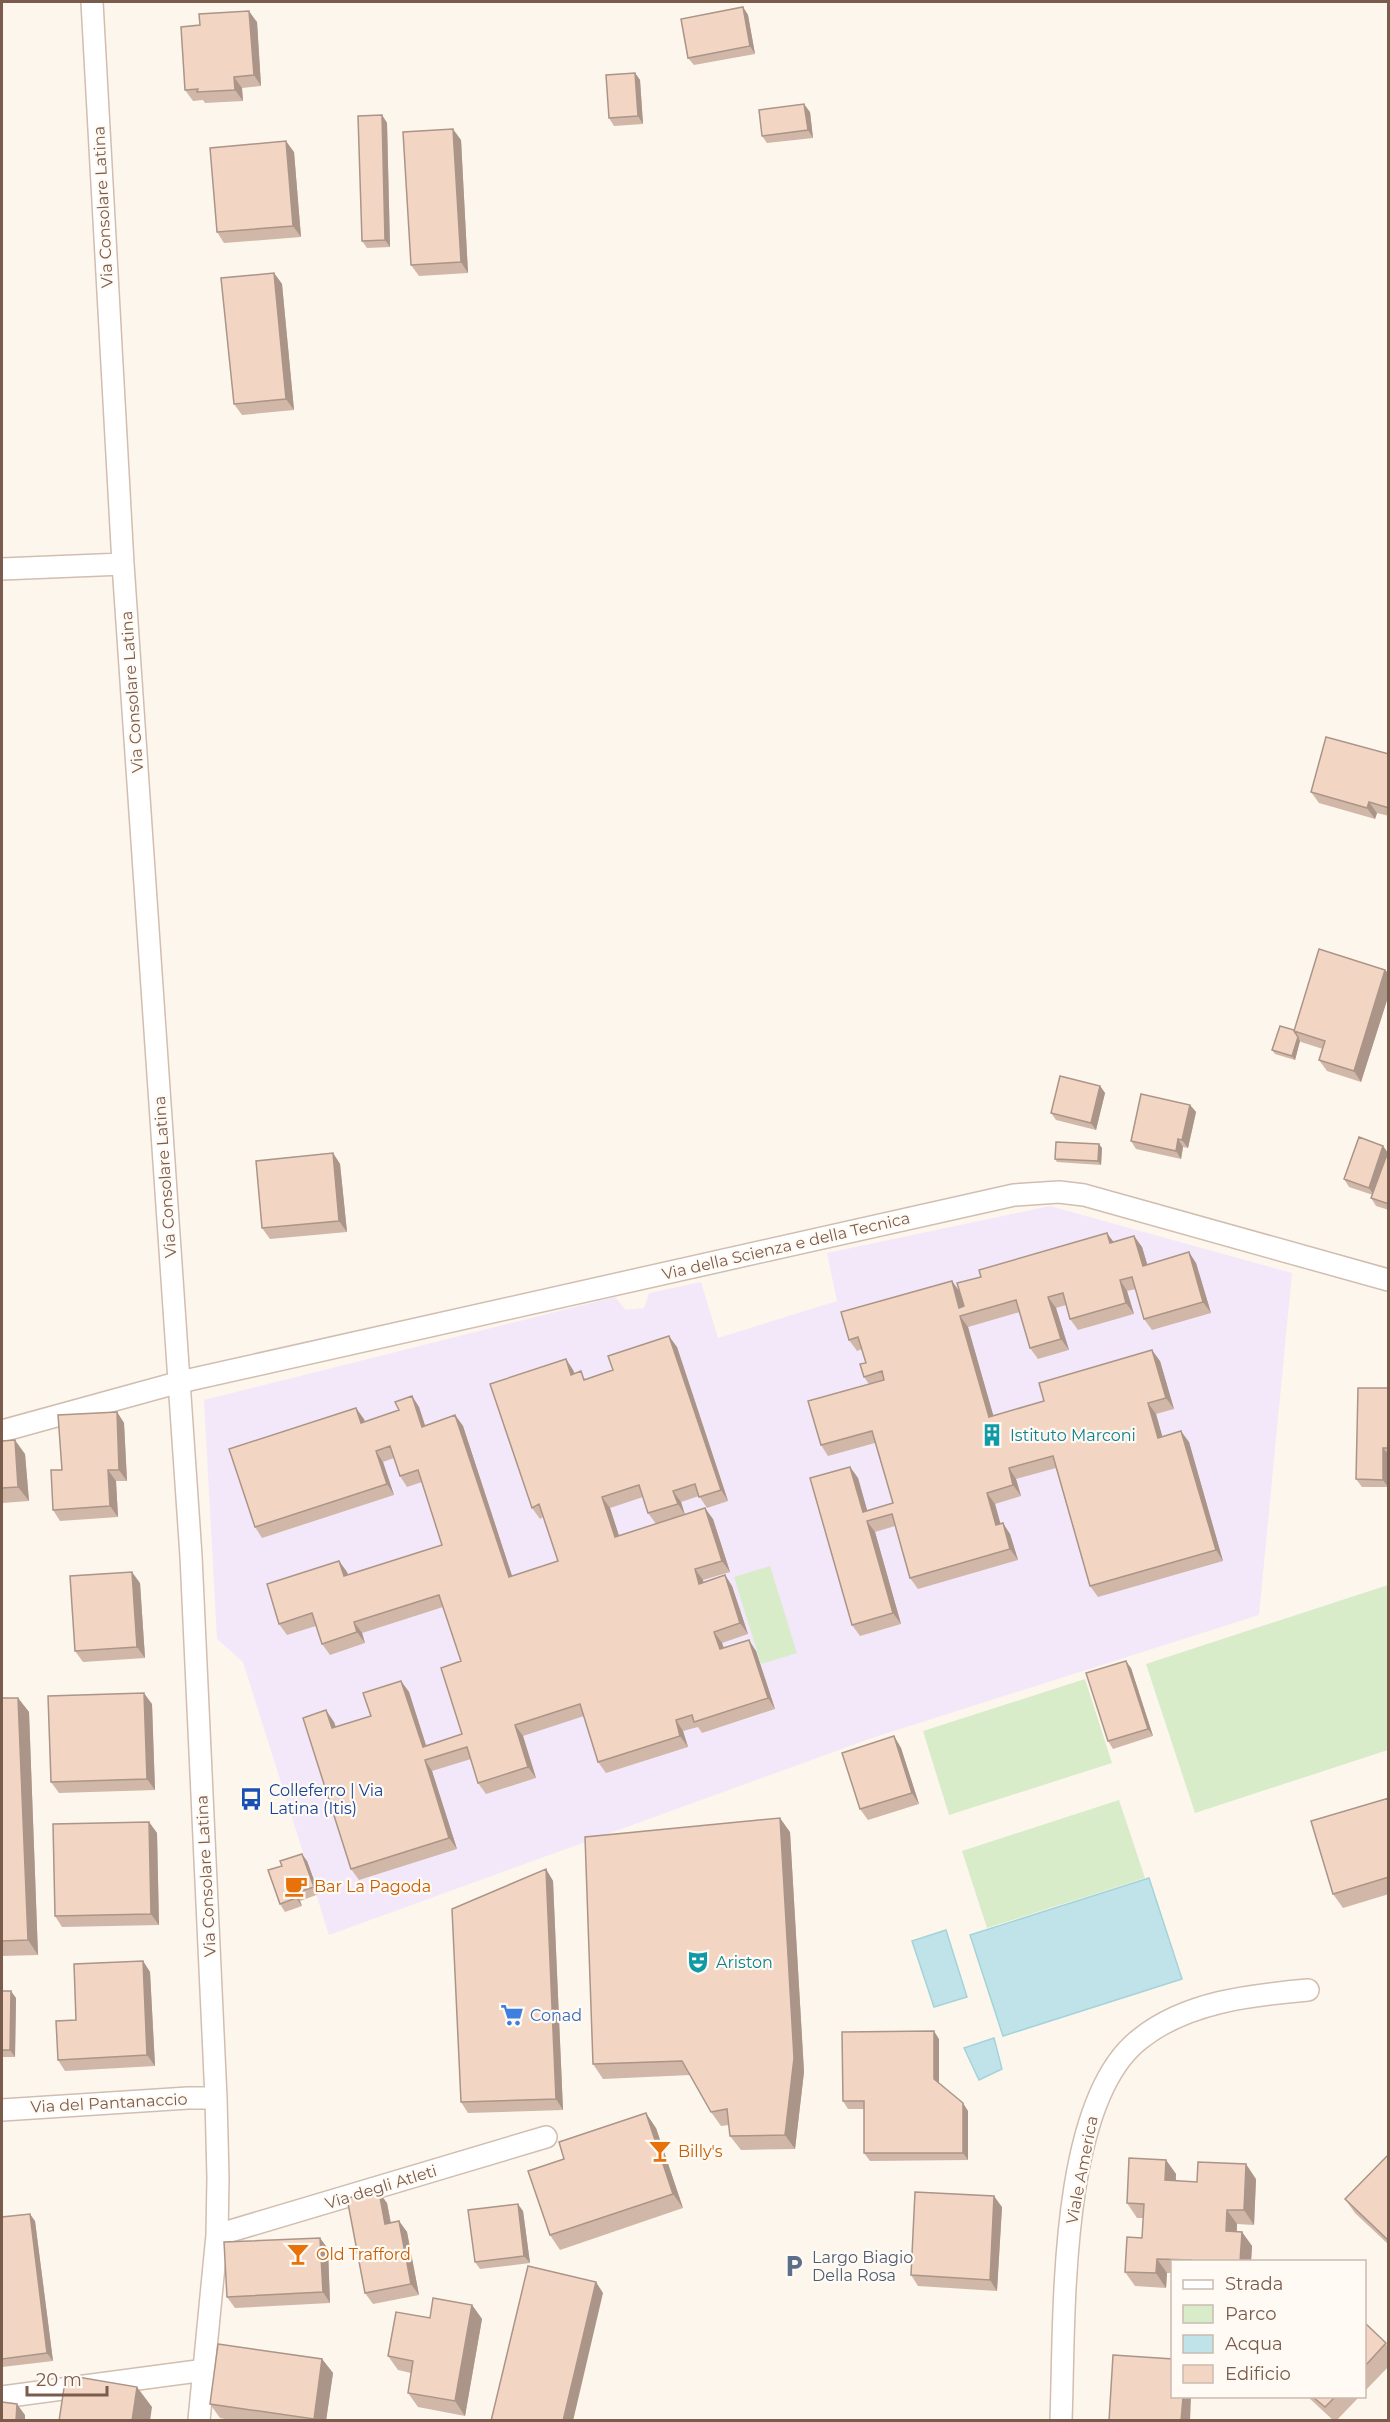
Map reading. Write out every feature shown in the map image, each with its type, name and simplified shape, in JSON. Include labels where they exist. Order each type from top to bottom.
[{"type":"street","name":"Via Consolare Latina","points":[[92,2],[123,564],[193,1581],[216,2098],[219,2178],[217,2235],[199,2421]]},
{"type":"street","points":[[2,569],[123,564]]},
{"type":"street","name":"Via della Scienza e della Tecnica","points":[[180,1382],[1014,1195],[1036,1192],[1078,1194],[1389,1280]]},
{"type":"street","points":[[2,1431],[180,1382]]},
{"type":"street","name":"Viale America","points":[[1061,2421],[1067,2287],[1074,2204],[1086,2135],[1105,2082],[1119,2058],[1140,2039],[1168,2021],[1200,2008],[1229,2001],[1308,1990]]},
{"type":"street","name":"Via del Pantanaccio","points":[[2,2110],[165,2099],[216,2098]]},
{"type":"street","name":"Via degli Atleti","points":[[217,2235],[546,2137]]},
{"type":"street","points":[[2,2397],[205,2370]]},
{"type":"shaded area","points":[[1050,1206],[1292,1273],[1259,1615],[872,1738],[329,1935],[243,1662],[217,1639],[204,1400],[615,1297],[626,1310],[644,1308],[649,1293],[701,1282],[718,1338],[837,1301],[827,1253]]},
{"type":"green space","points":[[770,1566],[797,1653],[761,1664],[734,1577]]},
{"type":"green space","points":[[1388,1585],[1388,1750],[1195,1813],[1146,1664]]},
{"type":"green space","points":[[1085,1679],[1112,1763],[949,1815],[923,1731]]},
{"type":"green space","points":[[1119,1800],[1145,1878],[987,1928],[962,1851]]},
{"type":"water","points":[[1149,1878],[1182,1979],[1003,2036],[970,1935]]},
{"type":"water","points":[[946,1930],[967,1997],[934,2007],[912,1941]]},
{"type":"water","points":[[994,2038],[1002,2069],[979,2080],[964,2048]]},
{"type":"building","points":[[743,7],[750,46],[688,58],[681,19]]},
{"type":"building","points":[[249,11],[254,75],[234,77],[235,90],[197,92],[198,89],[185,90],[181,27],[200,25],[199,14]]},
{"type":"building","points":[[635,73],[638,116],[609,118],[606,75]]},
{"type":"building","points":[[804,104],[808,130],[762,136],[759,110]]},
{"type":"building","points":[[382,115],[385,240],[362,241],[358,116]]},
{"type":"building","points":[[453,129],[461,262],[411,265],[403,132]]},
{"type":"building","points":[[286,141],[293,226],[217,232],[210,148]]},
{"type":"building","points":[[274,273],[286,399],[234,404],[221,278]]},
{"type":"building","points":[[1326,737],[1389,754],[1389,808],[1369,802],[1367,808],[1311,792]]},
{"type":"building","points":[[1319,949],[1385,970],[1354,1071],[1319,1060],[1325,1041],[1294,1031]]},
{"type":"building","points":[[1280,1026],[1294,1030],[1298,1037],[1292,1056],[1272,1050]]},
{"type":"building","points":[[1060,1076],[1100,1086],[1091,1123],[1051,1113]]},
{"type":"building","points":[[1141,1094],[1190,1105],[1182,1140],[1178,1139],[1176,1151],[1131,1141]]},
{"type":"building","points":[[1359,1137],[1383,1146],[1369,1188],[1344,1179]]},
{"type":"building","points":[[1056,1142],[1099,1144],[1098,1161],[1055,1159]]},
{"type":"building","points":[[333,1153],[339,1221],[262,1228],[256,1161]]},
{"type":"building","points":[[1386,1157],[1389,1158],[1389,1204],[1371,1198]]},
{"type":"building","name":"Istituto Marconi","points":[[1107,1233],[1110,1243],[1134,1236],[1143,1266],[1189,1252],[1203,1302],[1144,1319],[1132,1277],[1120,1280],[1126,1303],[1070,1319],[1063,1293],[1048,1297],[1061,1339],[1030,1348],[1016,1300],[960,1316],[989,1417],[1044,1401],[1039,1383],[1152,1350],[1166,1398],[1148,1403],[1158,1438],[1181,1431],[1216,1550],[1090,1586],[1053,1456],[1009,1468],[1013,1485],[987,1493],[996,1525],[1003,1523],[1010,1549],[910,1578],[892,1514],[867,1521],[893,1613],[852,1625],[810,1478],[850,1467],[863,1512],[893,1503],[872,1431],[821,1445],[808,1401],[884,1380],[882,1371],[864,1377],[860,1364],[866,1363],[858,1337],[849,1340],[841,1312],[952,1281],[959,1308],[964,1306],[957,1283],[981,1277],[979,1270]]},
{"type":"building","points":[[669,1336],[721,1490],[699,1497],[695,1484],[673,1491],[678,1504],[648,1513],[639,1485],[602,1497],[615,1537],[705,1508],[722,1561],[695,1569],[699,1584],[725,1575],[740,1623],[714,1632],[720,1649],[749,1640],[768,1698],[694,1722],[692,1715],[676,1720],[680,1736],[598,1762],[580,1704],[515,1725],[528,1767],[478,1783],[467,1747],[425,1760],[449,1838],[351,1869],[303,1718],[326,1710],[332,1728],[371,1716],[363,1693],[401,1681],[423,1747],[462,1734],[441,1668],[461,1661],[439,1595],[354,1622],[357,1632],[322,1644],[312,1613],[279,1624],[267,1584],[339,1561],[344,1576],[442,1545],[418,1470],[400,1476],[390,1446],[376,1451],[387,1484],[255,1527],[229,1449],[356,1408],[361,1423],[399,1410],[395,1402],[412,1396],[422,1427],[455,1415],[509,1577],[558,1561],[539,1504],[532,1508],[490,1384],[566,1359],[571,1375],[581,1371],[584,1380],[613,1370],[608,1356]]},
{"type":"building","points":[[1358,1388],[1389,1388],[1389,1448],[1383,1448],[1383,1480],[1356,1479]]},
{"type":"building","points":[[117,1412],[119,1470],[108,1470],[110,1506],[53,1510],[51,1470],[62,1470],[58,1415]]},
{"type":"building","points":[[15,1440],[18,1487],[2,1488],[2,1441]]},
{"type":"building","points":[[132,1572],[137,1647],[75,1651],[70,1576]]},
{"type":"building","points":[[1126,1661],[1148,1729],[1108,1741],[1086,1673]]},
{"type":"building","points":[[144,1693],[147,1779],[51,1782],[48,1696]]},
{"type":"building","points":[[2,1698],[18,1698],[28,1940],[2,1941]]},
{"type":"building","points":[[894,1736],[912,1793],[860,1809],[842,1753]]},
{"type":"building","points":[[1389,1798],[1389,1877],[1333,1894],[1311,1821]]},
{"type":"building","name":"Ariston","points":[[780,1818],[794,2058],[785,2135],[730,2136],[727,2109],[711,2112],[682,2061],[593,2064],[585,1837]]},
{"type":"building","points":[[149,1822],[151,1914],[55,1916],[53,1824]]},
{"type":"building","name":"Bar La Pagoda","points":[[302,1854],[314,1887],[295,1893],[296,1898],[280,1904],[268,1870],[282,1866],[280,1861]]},
{"type":"building","name":"Conad","points":[[546,1869],[556,2099],[461,2102],[452,1909]]},
{"type":"building","points":[[143,1961],[147,2055],[58,2060],[56,2021],[76,2020],[74,1964]]},
{"type":"building","points":[[2,1991],[11,1991],[10,2050],[2,2050]]},
{"type":"building","points":[[934,2031],[934,2079],[963,2103],[963,2153],[864,2153],[864,2101],[843,2101],[842,2032]]},
{"type":"building","points":[[646,2113],[673,2194],[550,2235],[528,2171],[564,2159],[559,2142]]},
{"type":"building","points":[[1389,2154],[1389,2241],[1345,2199]]},
{"type":"building","points":[[1129,2158],[1166,2160],[1165,2180],[1197,2182],[1198,2162],[1246,2164],[1244,2210],[1227,2210],[1226,2231],[1242,2232],[1240,2260],[1157,2259],[1156,2273],[1125,2272],[1127,2237],[1142,2238],[1144,2204],[1127,2203]]},
{"type":"building","points":[[379,2192],[385,2224],[399,2221],[411,2284],[365,2293],[347,2198]]},
{"type":"building","points":[[915,2192],[994,2196],[990,2280],[911,2275]]},
{"type":"building","points":[[518,2204],[524,2256],[475,2262],[468,2210]]},
{"type":"building","points":[[30,2214],[47,2353],[2,2359],[2,2217]]},
{"type":"building","points":[[320,2238],[323,2292],[227,2297],[224,2242]]},
{"type":"building","points":[[528,2266],[596,2282],[563,2421],[491,2421]]},
{"type":"building","points":[[433,2298],[472,2305],[455,2401],[408,2393],[413,2361],[388,2356],[396,2312],[430,2318]]},
{"type":"building","points":[[1366,2324],[1386,2343],[1366,2365]]},
{"type":"building","points":[[218,2344],[322,2359],[314,2419],[210,2404]]},
{"type":"building","points":[[1113,2355],[1171,2359],[1171,2398],[1183,2398],[1181,2421],[1109,2421]]},
{"type":"building","points":[[66,2375],[137,2387],[132,2421],[59,2421]]},
{"type":"building","points":[[1314,2398],[1334,2398],[1325,2407]]},
{"type":"building","points":[[2,2402],[17,2404],[16,2421],[2,2421]]},
{"type":"place","name":"Istituto Marconi","points":[[992,1435]]},
{"type":"place","name":"Colleferro | Via Latina (Itis)","points":[[251,1799]]},
{"type":"place","name":"Bar La Pagoda","points":[[296,1886]]},
{"type":"place","name":"Ariston","points":[[698,1962]]},
{"type":"place","name":"Conad","points":[[512,2015]]},
{"type":"place","name":"Billy's","points":[[660,2151]]},
{"type":"place","name":"Old Trafford","points":[[298,2254]]},
{"type":"place","name":"Largo Biagio Della Rosa","points":[[794,2266]]}]
